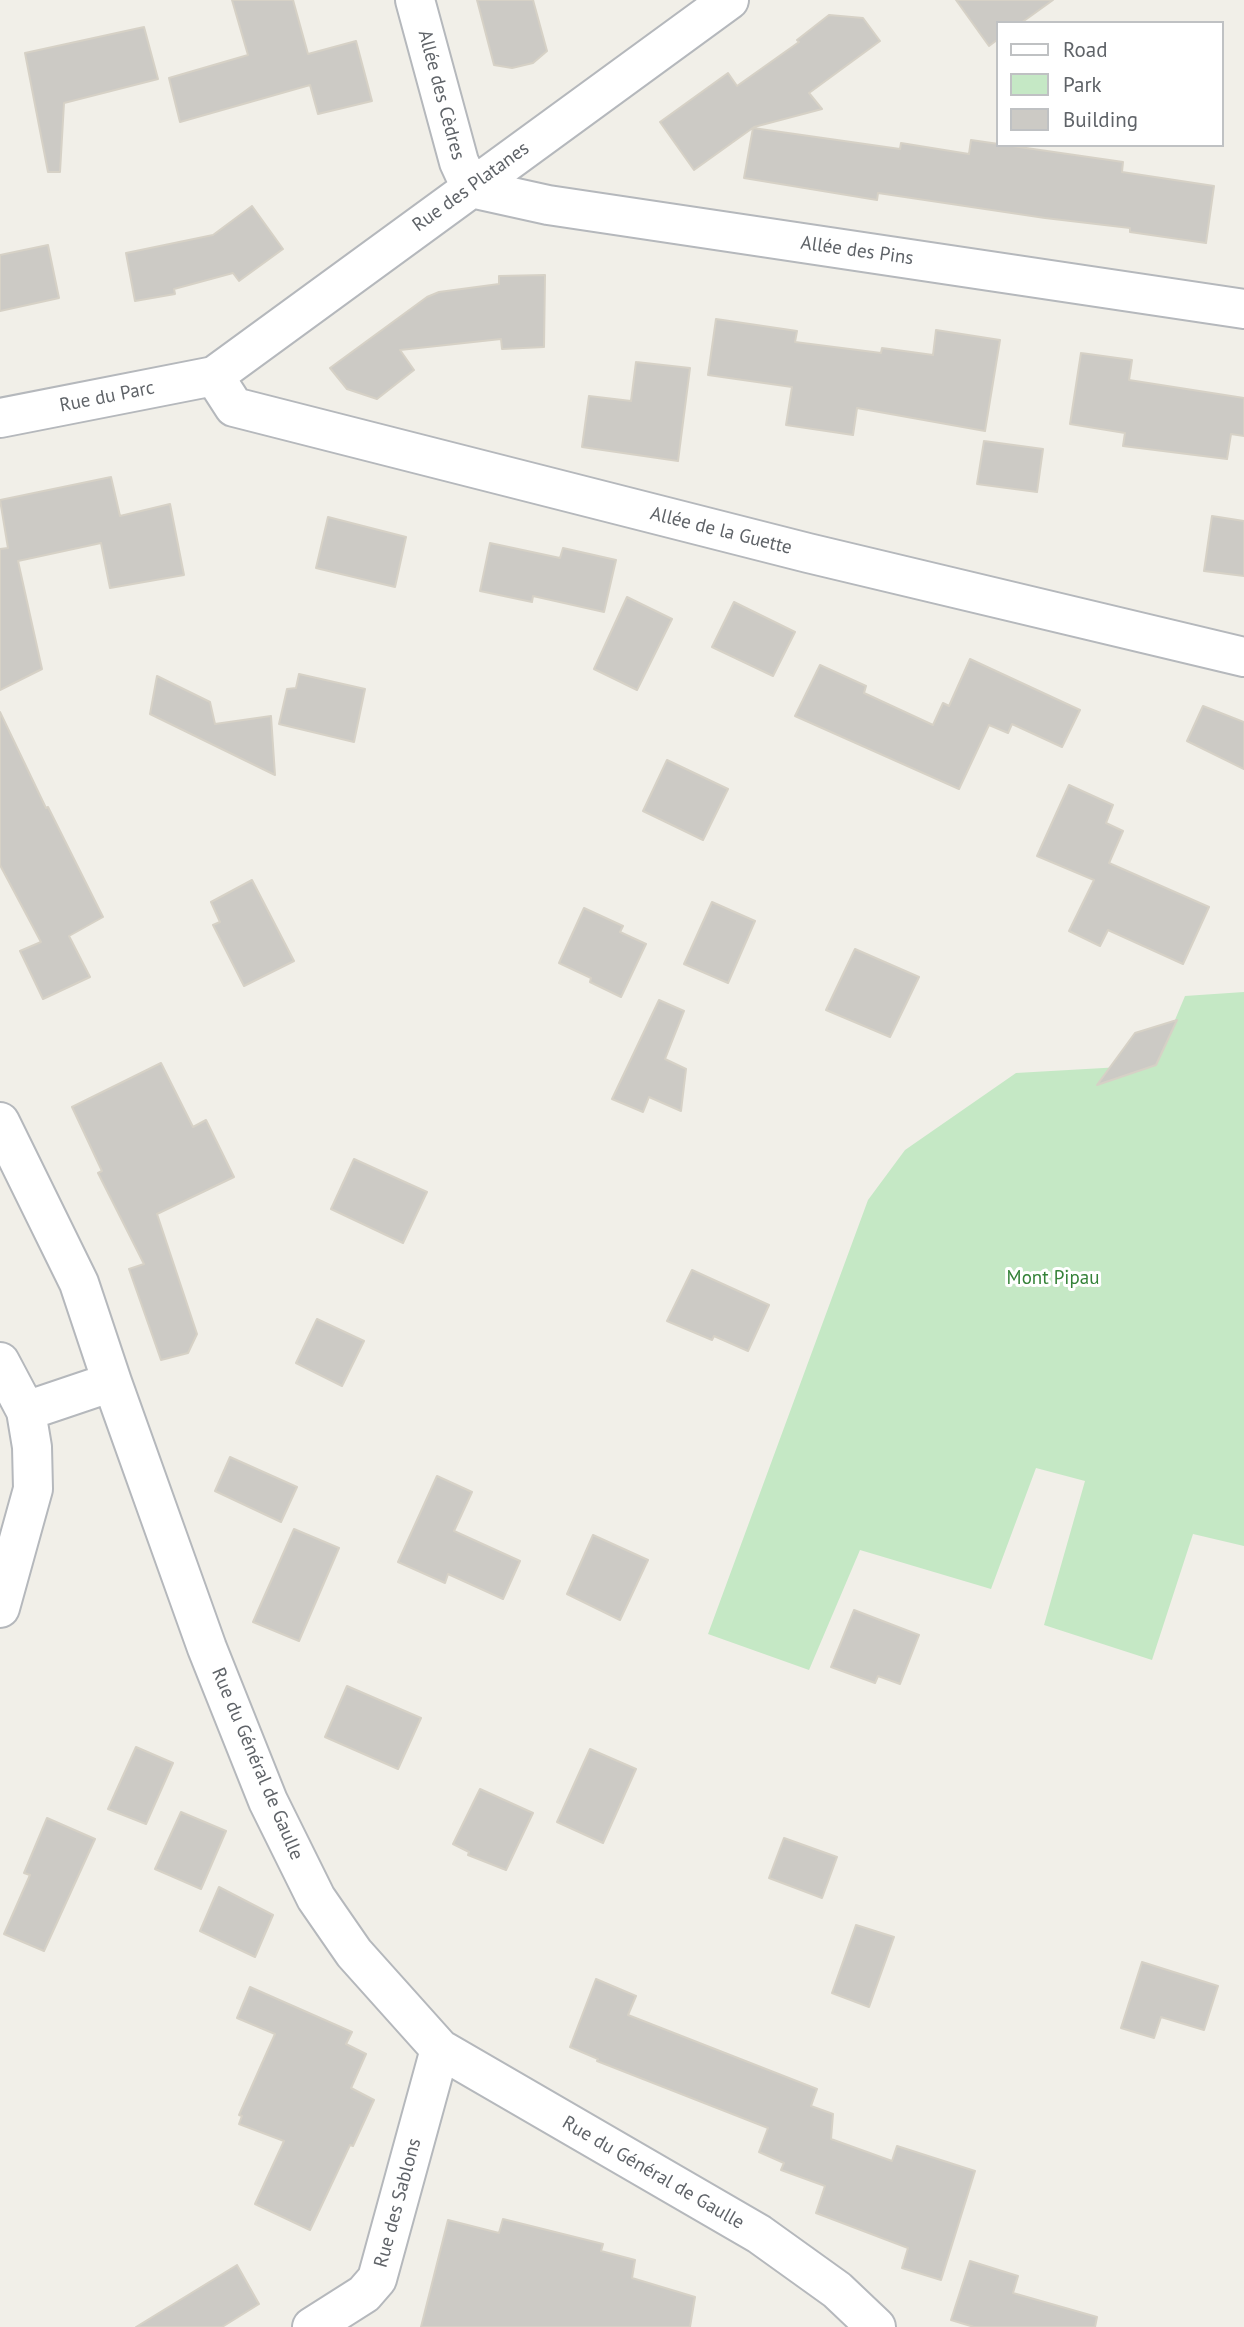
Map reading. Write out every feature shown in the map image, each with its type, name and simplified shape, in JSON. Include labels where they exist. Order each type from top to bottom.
[{"type":"street","name":"Allée des Cèdres","points":[[415,0],[459,162],[471,188]]},
{"type":"street","name":"Rue des Platanes","points":[[214,376],[729,0]]},
{"type":"street","name":"Allée des Pins","points":[[471,188],[548,205],[1244,309]]},
{"type":"street","name":"Rue du Parc","points":[[0,418],[214,376]]},
{"type":"street","name":"Allée de la Guette","points":[[214,376],[234,407],[794,550],[1244,657]]},
{"type":"street","name":"Rue du Général de Gaulle","points":[[0,1122],[79,1283],[111,1382],[207,1648],[268,1801],[316,1898],[354,1953],[440,2049],[759,2234],[837,2290],[876,2327]]},
{"type":"street","points":[[0,1362],[26,1411],[32,1447],[33,1489],[0,1608]]},
{"type":"street","points":[[26,1411],[111,1382]]},
{"type":"street","name":"Rue des Sablons","points":[[312,2327],[364,2294],[377,2280],[440,2049]]},
{"type":"green space","name":"Mont Pipau","points":[[1244,992],[1244,1546],[1193,1534],[1152,1660],[1044,1625],[1085,1481],[1036,1468],[991,1589],[860,1550],[809,1670],[708,1634],[868,1200],[905,1150],[1016,1073],[1156,1065],[1185,996]]},
{"type":"building","points":[[232,0],[293,0],[308,54],[356,41],[372,101],[318,114],[310,85],[180,122],[169,78],[248,55]]},
{"type":"building","points":[[477,0],[533,0],[547,51],[533,63],[512,68],[494,65]]},
{"type":"building","points":[[956,0],[1053,0],[1024,21],[996,21],[996,41],[989,46]]},
{"type":"building","points":[[829,15],[863,18],[880,41],[809,93],[822,109],[754,127],[694,170],[660,122],[728,73],[737,86],[799,42],[797,40]]},
{"type":"building","points":[[144,27],[158,79],[64,103],[60,172],[48,172],[25,53]]},
{"type":"building","points":[[753,128],[900,149],[901,143],[969,154],[971,140],[996,144],[996,147],[1019,147],[1123,162],[1122,172],[1214,186],[1206,243],[1130,232],[1130,228],[878,193],[877,200],[744,178]]},
{"type":"building","points":[[252,206],[283,249],[239,281],[233,273],[174,289],[175,294],[135,301],[126,253],[213,235]]},
{"type":"building","points":[[48,245],[59,298],[0,311],[0,255]]},
{"type":"building","points":[[545,275],[544,347],[502,349],[501,339],[400,350],[414,370],[377,399],[347,389],[330,368],[427,297],[439,292],[499,284],[499,276]]},
{"type":"building","points":[[716,319],[797,331],[795,342],[881,353],[882,348],[933,355],[936,330],[1000,340],[985,431],[857,408],[853,435],[786,425],[792,387],[708,375]]},
{"type":"building","points":[[1081,353],[1132,360],[1129,380],[1244,398],[1244,436],[1231,434],[1227,459],[1123,446],[1125,433],[1070,424]]},
{"type":"building","points":[[636,362],[690,368],[678,461],[582,447],[589,396],[631,401]]},
{"type":"building","points":[[984,441],[1043,449],[1037,492],[977,484]]},
{"type":"building","points":[[111,477],[120,516],[170,504],[184,575],[110,588],[101,543],[18,561],[42,669],[0,690],[0,549],[8,548],[0,500]]},
{"type":"building","points":[[1212,516],[1244,521],[1244,576],[1204,571]]},
{"type":"building","points":[[328,517],[406,537],[395,587],[316,568]]},
{"type":"building","points":[[490,543],[560,558],[563,548],[616,560],[604,612],[533,596],[532,602],[480,591]]},
{"type":"building","points":[[627,597],[672,619],[637,690],[594,669]]},
{"type":"building","points":[[734,602],[795,632],[773,676],[712,647]]},
{"type":"building","points":[[970,659],[1080,710],[1062,747],[1012,724],[1008,733],[989,725],[959,789],[795,716],[820,665],[866,686],[864,693],[933,725],[943,703],[949,706]]},
{"type":"building","points":[[299,674],[365,689],[354,742],[279,724],[287,689],[296,688]]},
{"type":"building","points":[[157,676],[210,702],[215,724],[271,716],[275,775],[150,714]]},
{"type":"building","points":[[1203,706],[1244,722],[1244,769],[1187,741]]},
{"type":"building","points":[[0,712],[103,917],[69,936],[90,977],[43,999],[20,951],[41,942],[0,865]]},
{"type":"building","points":[[667,760],[728,789],[703,840],[643,811]]},
{"type":"building","points":[[1069,785],[1113,805],[1106,823],[1123,831],[1109,863],[1209,907],[1183,964],[1108,930],[1100,946],[1069,931],[1094,880],[1037,856]]},
{"type":"building","points":[[252,880],[294,961],[244,986],[213,925],[220,922],[211,902]]},
{"type":"building","points":[[712,902],[755,921],[728,983],[684,964]]},
{"type":"building","points":[[584,908],[623,926],[620,932],[646,944],[621,997],[590,982],[591,978],[559,963]]},
{"type":"building","points":[[855,949],[919,977],[890,1037],[826,1010]]},
{"type":"building","points":[[659,1000],[684,1011],[665,1059],[686,1069],[681,1111],[649,1097],[643,1112],[612,1099]]},
{"type":"building","points":[[1177,1020],[1156,1065],[1097,1085],[1135,1033]]},
{"type":"building","points":[[161,1063],[193,1127],[206,1120],[234,1177],[157,1214],[197,1334],[188,1353],[161,1360],[129,1269],[144,1264],[98,1173],[102,1171],[72,1107]]},
{"type":"building","points":[[354,1159],[427,1192],[403,1243],[331,1209]]},
{"type":"building","points":[[692,1270],[769,1305],[748,1351],[714,1336],[712,1340],[667,1321]]},
{"type":"building","points":[[317,1319],[364,1341],[342,1386],[296,1363]]},
{"type":"building","points":[[230,1457],[297,1487],[281,1522],[215,1491]]},
{"type":"building","points":[[437,1476],[472,1492],[454,1531],[520,1561],[503,1599],[448,1574],[445,1583],[398,1562]]},
{"type":"building","points":[[294,1529],[339,1548],[299,1641],[253,1622]]},
{"type":"building","points":[[593,1535],[648,1560],[620,1620],[567,1594]]},
{"type":"building","points":[[854,1610],[919,1635],[900,1684],[878,1676],[875,1683],[831,1667]]},
{"type":"building","points":[[347,1686],[421,1718],[398,1769],[325,1737]]},
{"type":"building","points":[[136,1747],[173,1763],[146,1824],[108,1809]]},
{"type":"building","points":[[590,1749],[636,1769],[603,1843],[557,1822]]},
{"type":"building","points":[[480,1789],[533,1813],[506,1870],[468,1855],[469,1852],[453,1844]]},
{"type":"building","points":[[181,1812],[226,1831],[201,1889],[155,1869]]},
{"type":"building","points":[[47,1818],[95,1839],[44,1951],[4,1934],[30,1875],[24,1873]]},
{"type":"building","points":[[784,1838],[837,1857],[822,1898],[769,1878]]},
{"type":"building","points":[[219,1887],[273,1915],[255,1957],[200,1931]]},
{"type":"building","points":[[856,1925],[894,1937],[869,2007],[832,1993]]},
{"type":"building","points":[[1142,1962],[1218,1986],[1204,2030],[1161,2017],[1154,2038],[1121,2028]]},
{"type":"building","points":[[596,1979],[636,1996],[628,2015],[817,2089],[811,2106],[833,2114],[831,2139],[892,2161],[897,2146],[975,2171],[941,2280],[902,2268],[908,2248],[816,2213],[825,2186],[781,2170],[784,2163],[759,2152],[768,2128],[597,2061],[598,2059],[570,2047]]},
{"type":"building","points":[[250,1987],[352,2032],[346,2044],[366,2054],[351,2088],[374,2100],[310,2230],[255,2204],[284,2141],[239,2124],[242,2116],[239,2115],[275,2034],[237,2018]]},
{"type":"building","points":[[503,2219],[603,2244],[601,2251],[635,2260],[632,2278],[695,2297],[690,2327],[421,2327],[448,2220],[499,2233]]},
{"type":"building","points":[[970,2261],[1018,2276],[1013,2293],[1097,2317],[1095,2327],[974,2327],[951,2320]]},
{"type":"building","points":[[237,2265],[259,2304],[222,2327],[136,2327]]}]
